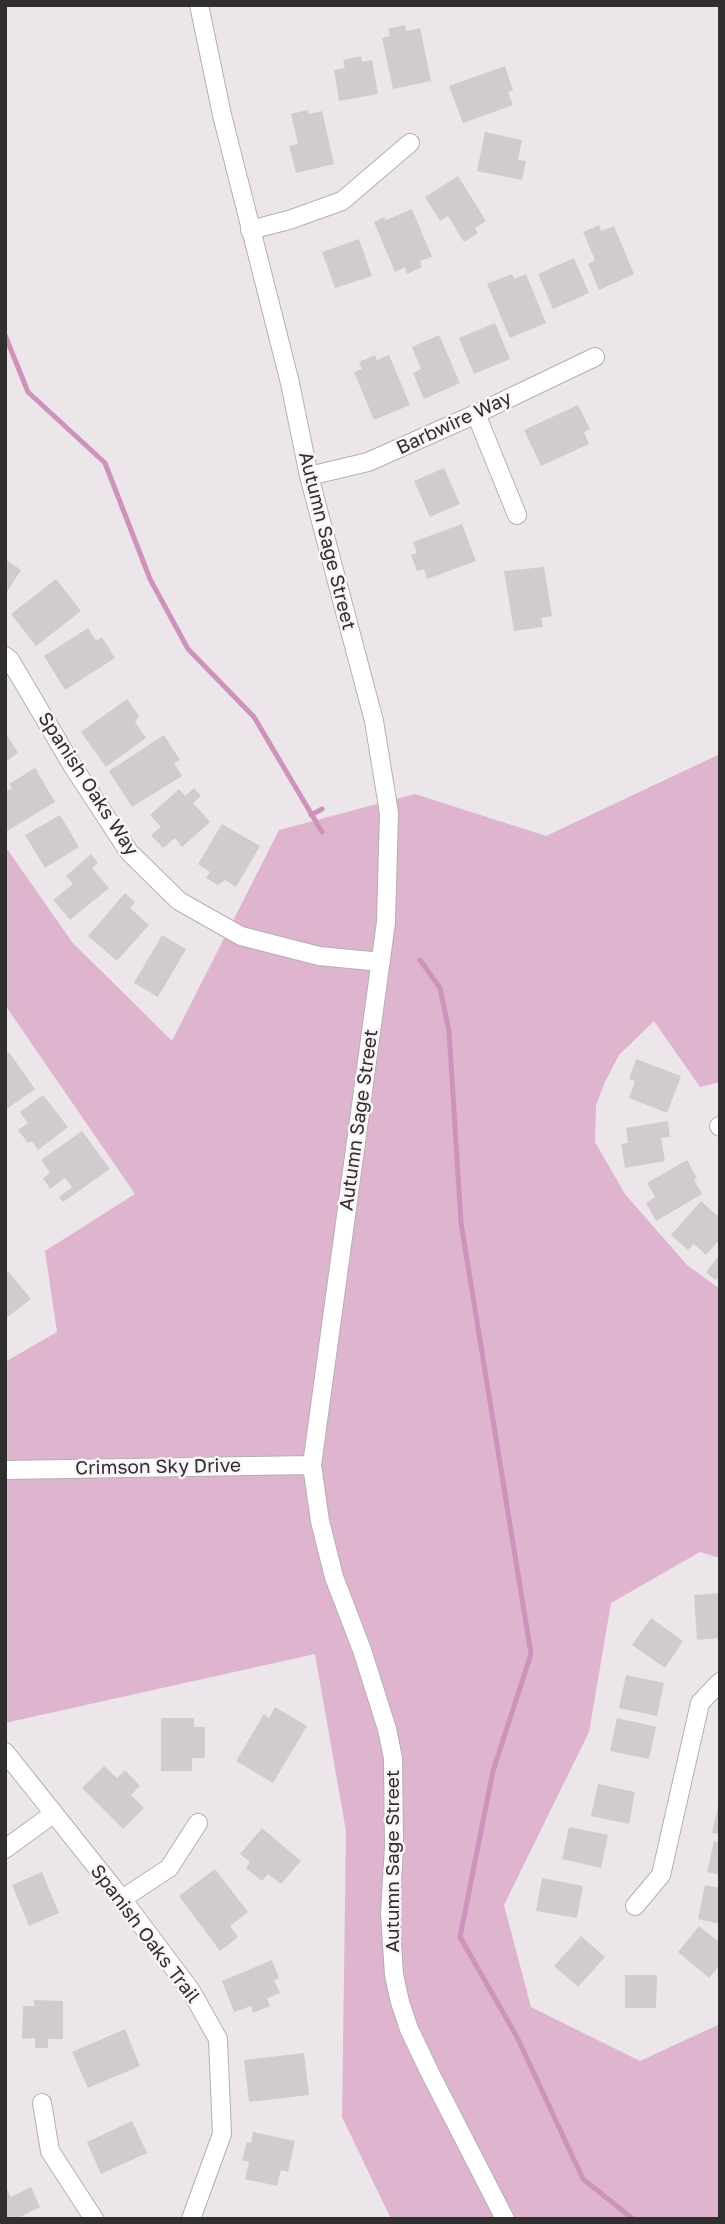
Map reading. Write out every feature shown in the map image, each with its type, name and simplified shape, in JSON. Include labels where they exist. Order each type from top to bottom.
[{"type":"street","name":"Autumn Sage Street","points":[[199,5],[222,115],[290,383],[309,476],[374,722],[389,813],[386,922],[312,1465],[320,1521],[334,1577],[383,1716],[393,1758],[394,1847],[390,1913],[394,1975],[400,2002],[419,2051],[505,2219]]},
{"type":"street","points":[[250,230],[289,220],[342,201],[410,143]]},
{"type":"street","name":"Barbwire Way","points":[[309,476],[368,462],[476,414],[595,356]]},
{"type":"street","points":[[476,414],[517,515]]},
{"type":"street","name":"Spanish Oaks Way","points":[[5,656],[129,852],[179,901],[241,936],[319,956],[381,961]]},
{"type":"street","name":"Crimson Sky Drive","points":[[5,1470],[312,1465]]},
{"type":"street","points":[[635,1906],[662,1875],[700,1703],[720,1682]]},
{"type":"street","name":"Spanish Oaks Trail","points":[[5,1752],[191,1991],[218,2039],[222,2134],[191,2219]]},
{"type":"street","points":[[5,1849],[53,1814]]},
{"type":"street","points":[[122,1899],[169,1868],[198,1823]]},
{"type":"street","points":[[42,2103],[50,2151],[94,2219]]},
{"type":"shaded area","points":[[720,754],[720,1082],[700,1087],[654,1021],[619,1055],[605,1082],[596,1105],[595,1142],[625,1194],[687,1265],[720,1289],[720,1558],[700,1552],[611,1603],[589,1732],[504,1905],[531,2007],[640,2061],[720,2024],[720,2219],[391,2219],[342,2117],[346,1831],[315,1654],[5,1723],[5,1362],[57,1332],[45,1251],[135,1194],[5,1005],[5,846],[72,942],[172,1041],[279,830],[415,794],[546,836]]},
{"type":"building","points":[[405,25],[406,31],[420,28],[431,81],[393,89],[382,38],[390,36],[388,29]]},
{"type":"building","points":[[361,56],[362,62],[372,60],[378,94],[339,101],[334,70],[345,68],[343,60]]},
{"type":"building","points":[[505,66],[513,90],[508,92],[513,105],[463,123],[449,86]]},
{"type":"building","points":[[308,110],[309,114],[322,111],[334,164],[296,173],[289,146],[298,144],[291,114]]},
{"type":"building","points":[[485,132],[522,140],[518,160],[526,161],[522,180],[477,171]]},
{"type":"building","points":[[458,176],[486,221],[475,228],[478,233],[464,242],[448,216],[440,221],[425,197]]},
{"type":"building","points":[[412,209],[432,257],[420,261],[422,267],[407,274],[405,267],[395,272],[374,222]]},
{"type":"building","points":[[599,225],[601,231],[614,226],[634,274],[599,290],[588,264],[595,260],[583,232]]},
{"type":"building","points":[[359,239],[372,276],[335,288],[322,252]]},
{"type":"building","points":[[574,258],[589,293],[553,309],[538,274]]},
{"type":"building","points":[[512,274],[514,279],[526,274],[546,323],[510,338],[487,284]]},
{"type":"building","points":[[495,323],[510,359],[474,374],[459,338]]},
{"type":"building","points":[[439,335],[460,383],[424,399],[413,373],[421,369],[412,347]]},
{"type":"building","points":[[375,355],[377,360],[389,355],[410,405],[374,420],[354,372],[362,369],[359,362]]},
{"type":"building","points":[[578,405],[590,429],[584,432],[589,444],[541,466],[524,430]]},
{"type":"building","points":[[444,468],[460,504],[430,517],[414,481]]},
{"type":"building","points":[[462,524],[476,561],[427,579],[424,569],[417,571],[411,555],[417,553],[413,542]]},
{"type":"building","points":[[5,559],[21,570],[5,595]]},
{"type":"building","points":[[544,567],[552,616],[541,618],[543,627],[514,631],[504,571]]},
{"type":"building","points":[[56,579],[81,611],[36,646],[11,614]]},
{"type":"building","points":[[88,628],[96,641],[102,637],[115,658],[65,690],[44,656]]},
{"type":"building","points":[[127,699],[139,716],[135,722],[146,738],[106,767],[81,732]]},
{"type":"building","points":[[5,732],[18,753],[5,762]]},
{"type":"building","points":[[164,735],[180,760],[174,763],[182,776],[132,807],[109,771]]},
{"type":"building","points":[[35,768],[55,802],[7,831],[5,792],[12,788],[9,784]]},
{"type":"building","points":[[194,788],[201,796],[193,803],[210,822],[182,847],[175,838],[163,848],[151,835],[161,827],[150,815],[179,789],[185,796]]},
{"type":"building","points":[[60,815],[79,847],[45,868],[25,835]]},
{"type":"building","points":[[222,824],[260,846],[236,887],[225,880],[218,885],[206,878],[210,872],[198,864]]},
{"type":"building","points":[[91,854],[98,863],[92,868],[109,888],[70,920],[53,900],[73,884],[66,876]]},
{"type":"building","points":[[125,893],[135,902],[130,908],[149,925],[117,961],[88,936]]},
{"type":"building","points":[[162,935],[186,949],[158,997],[134,983]]},
{"type":"building","points":[[9,1052],[35,1089],[5,1110],[5,1055]]},
{"type":"building","points":[[636,1059],[681,1076],[667,1113],[629,1098],[635,1081],[629,1079]]},
{"type":"building","points":[[43,1095],[68,1127],[38,1150],[32,1141],[28,1143],[18,1130],[28,1123],[20,1112]]},
{"type":"building","points":[[668,1121],[670,1137],[661,1138],[665,1161],[625,1168],[621,1144],[628,1143],[626,1128]]},
{"type":"building","points":[[82,1131],[110,1169],[63,1202],[59,1197],[72,1187],[65,1178],[50,1189],[43,1178],[50,1173],[41,1160]]},
{"type":"building","points":[[687,1160],[702,1194],[656,1221],[646,1203],[655,1197],[647,1183]]},
{"type":"building","points":[[701,1201],[720,1218],[720,1239],[706,1255],[694,1244],[688,1250],[671,1235]]},
{"type":"building","points":[[720,1254],[720,1276],[715,1280],[706,1272]]},
{"type":"building","points":[[8,1271],[31,1299],[5,1319],[5,1273]]},
{"type":"building","points":[[720,1593],[720,1638],[697,1640],[694,1595]]},
{"type":"building","points":[[651,1618],[683,1641],[665,1668],[632,1645]]},
{"type":"building","points":[[626,1675],[664,1683],[657,1716],[619,1708]]},
{"type":"building","points":[[275,1707],[307,1726],[273,1783],[236,1761],[264,1714],[269,1718]]},
{"type":"building","points":[[161,1718],[194,1718],[194,1727],[205,1727],[205,1758],[192,1758],[192,1771],[161,1771]]},
{"type":"building","points":[[617,1718],[656,1727],[649,1759],[610,1751]]},
{"type":"building","points":[[104,1766],[117,1778],[125,1770],[140,1786],[131,1795],[144,1808],[123,1829],[82,1788]]},
{"type":"building","points":[[598,1784],[635,1792],[629,1824],[591,1816]]},
{"type":"building","points":[[720,1802],[720,1834],[712,1833]]},
{"type":"building","points":[[569,1827],[608,1835],[601,1868],[562,1859]]},
{"type":"building","points":[[262,1828],[301,1861],[281,1884],[268,1874],[262,1881],[246,1868],[250,1862],[240,1854]]},
{"type":"building","points":[[714,1841],[720,1843],[720,1875],[707,1872]]},
{"type":"building","points":[[215,1869],[248,1912],[230,1926],[238,1937],[220,1951],[179,1896]]},
{"type":"building","points":[[42,1872],[59,1913],[29,1926],[12,1885]]},
{"type":"building","points":[[542,1878],[583,1886],[577,1918],[536,1911]]},
{"type":"building","points":[[705,1885],[720,1888],[720,1924],[698,1919]]},
{"type":"building","points":[[699,1926],[720,1943],[720,1965],[709,1978],[678,1952]]},
{"type":"building","points":[[581,1936],[605,1957],[578,1987],[554,1966]]},
{"type":"building","points":[[272,1960],[279,1978],[274,1980],[280,1993],[267,1998],[270,2006],[253,2013],[251,2006],[234,2012],[222,1981]]},
{"type":"building","points":[[625,1975],[657,1975],[656,2008],[625,2008]]},
{"type":"building","points":[[34,2000],[63,2001],[63,2039],[48,2039],[48,2048],[35,2048],[35,2038],[22,2039],[23,2006],[34,2006]]},
{"type":"building","points":[[125,2029],[140,2066],[88,2088],[72,2052]]},
{"type":"building","points":[[304,2053],[309,2095],[249,2102],[244,2060]]},
{"type":"building","points":[[132,2121],[147,2153],[101,2174],[87,2142]]},
{"type":"building","points":[[253,2132],[295,2141],[288,2172],[281,2170],[277,2186],[245,2179],[249,2162],[242,2160],[247,2142],[251,2143]]},
{"type":"building","points":[[5,2185],[11,2197],[31,2187],[40,2207],[16,2219],[5,2219]]},
{"type":"waterway","points":[[5,335],[28,392],[105,463],[150,579],[188,649],[254,717],[322,832]]},
{"type":"waterway","points":[[311,815],[322,809]]},
{"type":"waterway","points":[[420,960],[440,988],[449,1031],[461,1223],[531,1654],[493,1771],[460,1937],[517,2037],[583,2179],[633,2219]]}]
